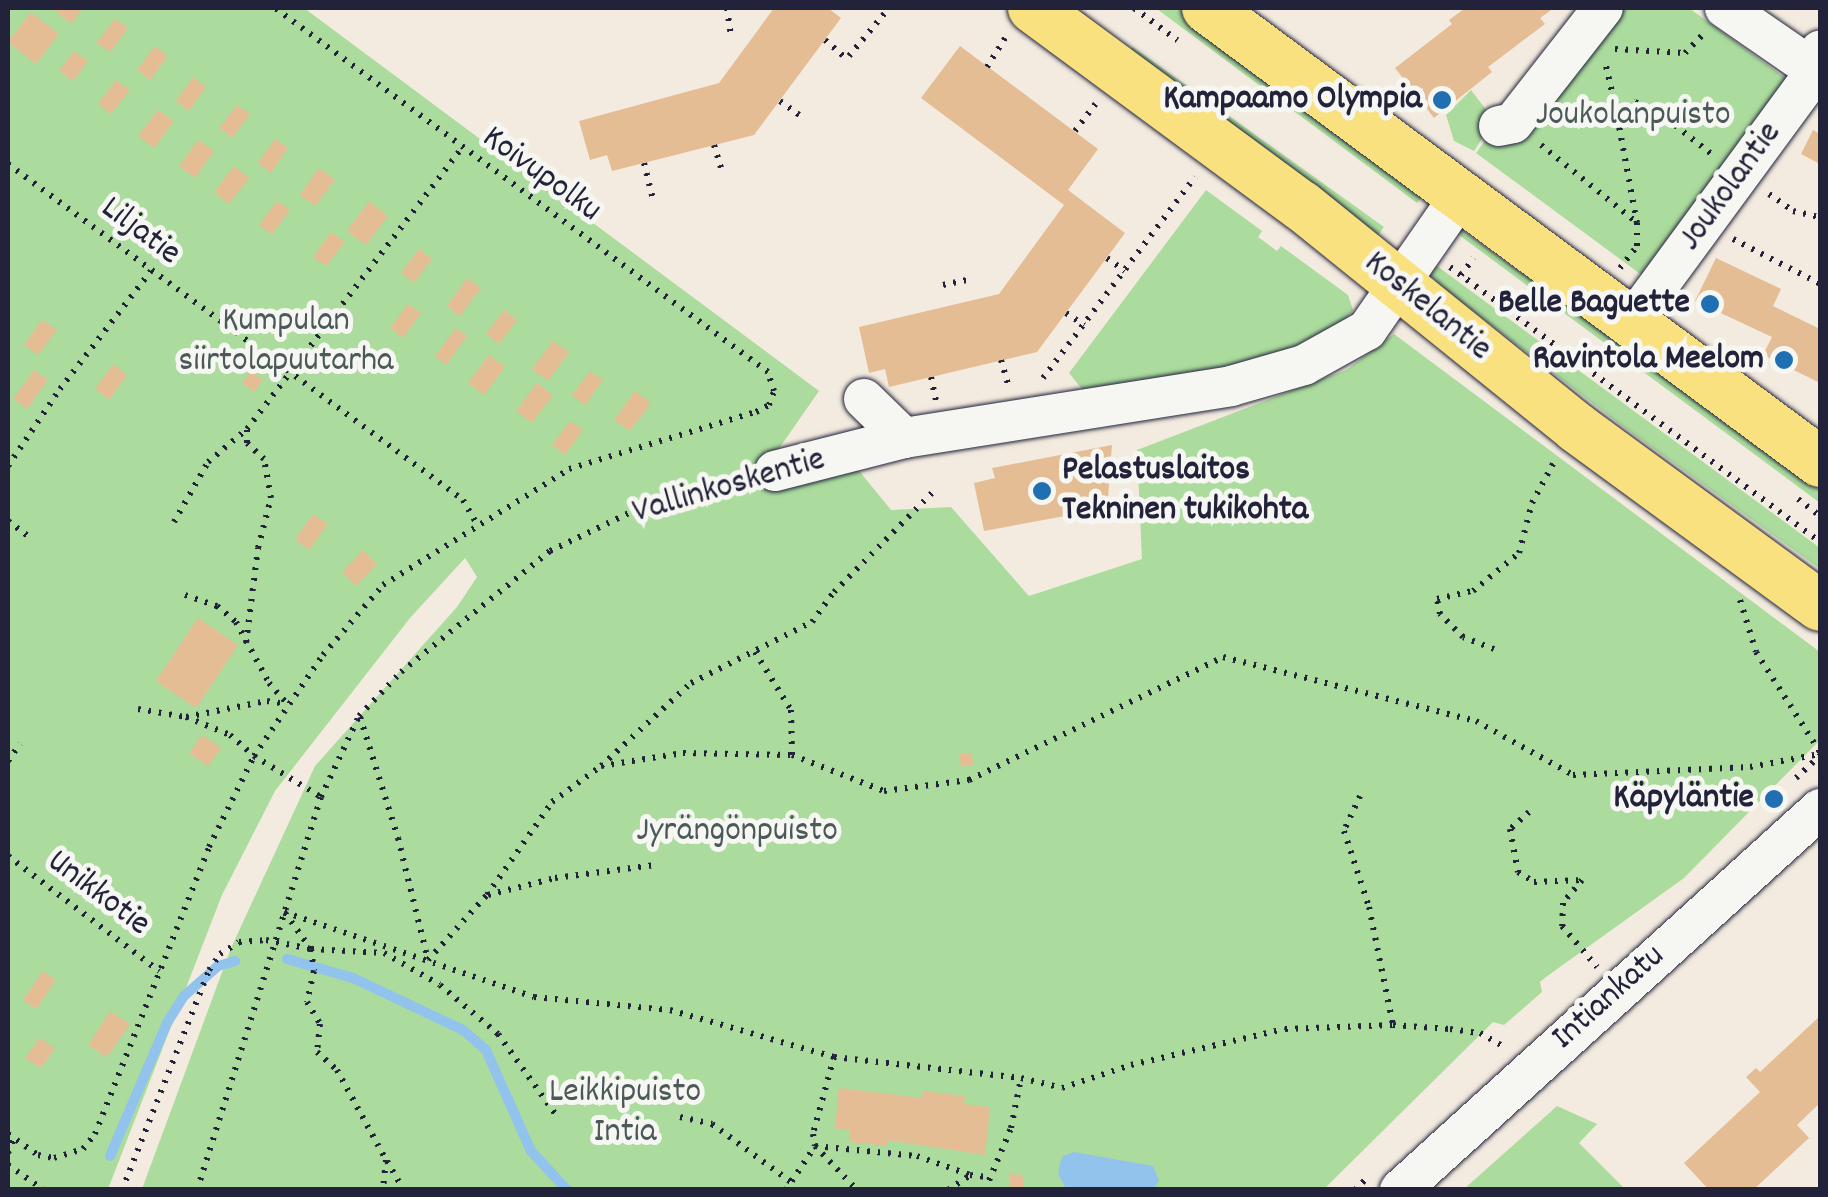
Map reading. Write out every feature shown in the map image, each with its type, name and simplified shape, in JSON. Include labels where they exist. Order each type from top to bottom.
[{"type":"main road","points":[[1207,8],[1461,195],[1625,296],[1820,462]]},
{"type":"main road","name":"Koskelantie","points":[[1020,21],[1219,143],[1577,428],[1820,606]]},
{"type":"street","points":[[1506,124],[1604,8]]},
{"type":"street","points":[[1718,16],[1815,58]]},
{"type":"street","name":"Joukolantie","points":[[1625,296],[1707,223],[1731,168],[1808,82],[1815,58]]},
{"type":"street","name":"Vallinkoskentie","points":[[776,471],[904,438],[1231,386],[1304,365],[1337,350],[1366,330],[1461,195]]},
{"type":"street","points":[[864,399],[904,438]]},
{"type":"street","name":"Intiankatu","points":[[1400,1190],[1518,1059],[1820,809]]},
{"type":"path","name":"Koivupolku","points":[[275,8],[768,372],[774,385],[769,405],[756,412],[569,468],[477,524]]},
{"type":"path","points":[[727,8],[731,36]]},
{"type":"path","points":[[825,40],[848,57],[889,8]]},
{"type":"path","points":[[1602,48],[1684,53],[1718,16]]},
{"type":"path","points":[[987,66],[1020,21]]},
{"type":"path","points":[[1075,131],[1097,100]]},
{"type":"path","points":[[780,101],[802,116]]},
{"type":"path","points":[[1570,124],[1635,102],[1667,119],[1793,211],[1820,217]]},
{"type":"path","points":[[1616,110],[1637,223],[1637,246],[1625,296]]},
{"type":"path","points":[[1506,124],[1637,223]]},
{"type":"path","points":[[992,395],[1045,377],[1219,143]]},
{"type":"path","points":[[714,145],[722,171]]},
{"type":"path","points":[[174,522],[208,462],[247,429],[462,148]]},
{"type":"path","points":[[644,163],[653,199]]},
{"type":"path","name":"Liljatie","points":[[8,164],[462,500],[477,524]]},
{"type":"path","points":[[1707,223],[1820,284]]},
{"type":"path","points":[[1107,258],[1125,271]]},
{"type":"path","points":[[1460,275],[1474,258]]},
{"type":"path","points":[[8,466],[60,389],[151,271]]},
{"type":"path","points":[[943,285],[966,280]]},
{"type":"path","points":[[1066,313],[1084,325]]},
{"type":"path","points":[[1001,360],[1009,389]]},
{"type":"path","points":[[246,643],[258,548],[271,498],[264,460],[248,443],[247,429]]},
{"type":"path","points":[[1494,649],[1463,637],[1440,614],[1438,599],[1472,590],[1519,553],[1532,504],[1562,448]]},
{"type":"path","name":"Vallinkoskentie","points":[[196,1190],[321,797],[359,716],[401,672],[550,551],[656,500],[776,471]]},
{"type":"path","points":[[428,960],[487,895],[552,802],[601,766],[690,683],[812,622],[834,592],[936,488]]},
{"type":"path","points":[[8,521],[33,540]]},
{"type":"path","points":[[8,1154],[11,1137],[38,1155],[72,1156],[95,1134],[208,848],[254,756],[323,654],[383,586],[477,524]]},
{"type":"path","points":[[185,595],[217,606],[236,622],[269,683],[288,704]]},
{"type":"path","points":[[601,766],[683,753],[792,755],[884,790],[969,780],[1223,656],[1476,722],[1574,775],[1750,767],[1820,753],[1756,652],[1739,596]]},
{"type":"path","points":[[755,652],[791,710],[792,755]]},
{"type":"path","points":[[186,718],[267,701],[288,704]]},
{"type":"path","points":[[138,709],[186,718],[230,735],[254,756],[321,797]]},
{"type":"path","points":[[359,716],[398,838],[428,960]]},
{"type":"path","points":[[8,761],[20,744]]},
{"type":"path","points":[[1360,796],[1344,831],[1368,907],[1393,1025]]},
{"type":"path","points":[[1529,812],[1510,829],[1518,872],[1534,882],[1582,880],[1563,903],[1562,926],[1598,968]]},
{"type":"path","name":"Unikkotie","points":[[8,856],[159,971]]},
{"type":"path","points":[[487,895],[555,878],[655,865]]},
{"type":"path","points":[[284,912],[534,996],[670,1010],[834,1058],[1021,1078],[1062,1088],[1132,1065],[1286,1029],[1393,1025],[1480,1033],[1518,1059]]},
{"type":"path","points":[[284,912],[311,950],[314,971],[307,1002],[320,1024],[317,1052],[337,1070],[404,1190]]},
{"type":"path","points":[[122,1190],[209,970],[220,954],[239,942],[384,953],[440,985],[498,1034],[556,1114]]},
{"type":"path","points":[[834,1058],[812,1134],[815,1146],[857,1190]]},
{"type":"path","points":[[984,1190],[1011,1128],[1021,1078]]},
{"type":"path","points":[[680,1117],[712,1124],[766,1160],[788,1186],[815,1146]]},
{"type":"path","points":[[815,1146],[918,1156],[970,1175],[987,1177]]},
{"type":"path","points":[[383,1190],[386,1160]]},
{"type":"path","points":[[8,1166],[44,1190]]},
{"type":"path","points":[[948,1190],[970,1175]]},
{"type":"green space","name":"Jyrängönpuisto","points":[[8,8],[304,8],[819,391],[778,450],[838,445],[891,510],[951,507],[1029,596],[1142,559],[1137,450],[1346,370],[1394,334],[1820,652],[1820,740],[1684,878],[1546,977],[1540,982],[1542,992],[1504,1025],[1493,1022],[1324,1189],[142,1189],[231,948],[315,766],[457,607],[477,577],[465,558],[410,618],[275,791],[222,895],[108,1189],[8,1189]]},
{"type":"green space","points":[[1180,8],[1423,195],[1417,203],[1157,9]]},
{"type":"green space","name":"Joukolanpuisto","points":[[1584,8],[1689,8],[1788,80],[1643,276],[1476,153]]},
{"type":"green space","points":[[1133,47],[1384,227],[1376,238],[1124,59]]},
{"type":"green space","points":[[1471,90],[1494,120],[1474,151],[1454,141],[1446,115]]},
{"type":"green space","points":[[1206,190],[1262,231],[1258,237],[1277,251],[1281,246],[1348,295],[1353,310],[1346,319],[1282,357],[1086,394],[1069,373]]},
{"type":"green space","points":[[1459,228],[1820,486],[1820,503],[1455,232]]},
{"type":"green space","points":[[1433,263],[1820,548],[1820,569],[1617,422],[1441,286],[1431,275]]},
{"type":"green space","points":[[1557,1106],[1597,1124],[1579,1143],[1625,1189],[1464,1189]]},
{"type":"water","points":[[1074,1152],[1153,1166],[1159,1181],[1153,1189],[1066,1189],[1058,1174],[1060,1163],[1063,1156]]},
{"type":"building","points":[[83,8],[71,24],[55,11]]},
{"type":"building","points":[[774,8],[828,8],[841,18],[754,135],[612,171],[607,155],[590,160],[579,121],[719,83]]},
{"type":"building","points":[[1465,8],[1554,8],[1540,18],[1545,24],[1488,67],[1492,72],[1434,118],[1395,68],[1452,24],[1449,20]]},
{"type":"building","points":[[31,12],[59,34],[36,64],[8,42]]},
{"type":"building","points":[[115,19],[128,28],[110,52],[96,43]]},
{"type":"building","points":[[155,46],[168,56],[150,80],[137,70]]},
{"type":"building","points":[[960,46],[1098,149],[1068,190],[1125,233],[1037,352],[889,387],[885,369],[869,373],[859,327],[999,294],[1064,205],[921,98]]},
{"type":"building","points":[[74,51],[88,61],[73,81],[59,71]]},
{"type":"building","points":[[193,77],[206,87],[189,111],[176,101]]},
{"type":"building","points":[[116,80],[130,90],[111,114],[98,104]]},
{"type":"building","points":[[237,105],[250,114],[232,138],[219,128]]},
{"type":"building","points":[[158,110],[174,121],[154,148],[138,136]]},
{"type":"building","points":[[1813,130],[1820,134],[1820,164],[1801,154]]},
{"type":"building","points":[[275,139],[288,148],[271,173],[258,163]]},
{"type":"building","points":[[198,140],[214,151],[195,178],[179,166]]},
{"type":"building","points":[[234,166],[249,178],[229,204],[214,192]]},
{"type":"building","points":[[319,168],[335,180],[315,206],[300,195]]},
{"type":"building","points":[[277,201],[290,210],[272,234],[259,225]]},
{"type":"building","points":[[369,201],[388,216],[366,245],[347,231]]},
{"type":"building","points":[[331,232],[345,242],[326,266],[313,257]]},
{"type":"building","points":[[419,249],[432,259],[414,283],[401,273]]},
{"type":"building","points":[[1716,258],[1781,289],[1773,306],[1820,329],[1820,383],[1763,355],[1772,337],[1695,301]]},
{"type":"building","points":[[467,278],[481,288],[460,316],[447,306]]},
{"type":"building","points":[[408,304],[421,313],[403,338],[390,328]]},
{"type":"building","points":[[504,310],[517,320],[499,344],[486,334]]},
{"type":"building","points":[[42,320],[57,330],[38,355],[24,345]]},
{"type":"building","points":[[456,328],[467,336],[446,365],[435,356]]},
{"type":"building","points":[[553,341],[569,352],[548,381],[532,369]]},
{"type":"building","points":[[489,355],[505,367],[484,395],[468,383]]},
{"type":"building","points":[[113,364],[127,375],[109,400],[95,389]]},
{"type":"building","points":[[34,370],[48,380],[27,409],[13,399]]},
{"type":"building","points":[[251,371],[263,380],[254,392],[242,383]]},
{"type":"building","points":[[590,371],[603,380],[585,405],[572,395]]},
{"type":"building","points":[[537,383],[553,395],[532,423],[516,411]]},
{"type":"building","points":[[635,391],[651,403],[630,431],[614,420]]},
{"type":"building","points":[[570,421],[583,430],[565,455],[552,445]]},
{"type":"building","name":"Pelastuslaitos Tekninen tukikohta","points":[[1112,445],[1108,498],[1088,503],[1087,512],[984,531],[974,483],[995,478],[992,468]]},
{"type":"building","points":[[313,514],[328,524],[309,550],[295,539]]},
{"type":"building","points":[[363,550],[377,564],[356,586],[342,572]]},
{"type":"building","points":[[198,618],[238,645],[196,708],[156,681]]},
{"type":"building","points":[[202,735],[221,748],[208,766],[189,753]]},
{"type":"building","points":[[972,753],[973,765],[961,767],[959,754]]},
{"type":"building","points":[[43,971],[56,980],[36,1009],[23,1000]]},
{"type":"building","points":[[110,1011],[130,1024],[107,1057],[88,1045]]},
{"type":"building","points":[[1820,1016],[1820,1103],[1797,1125],[1809,1138],[1753,1190],[1709,1190],[1684,1163],[1760,1092],[1746,1077],[1756,1068],[1760,1072]]},
{"type":"building","points":[[40,1038],[55,1048],[41,1068],[25,1058]]},
{"type":"building","points":[[839,1088],[922,1098],[923,1091],[965,1096],[964,1104],[990,1107],[985,1155],[887,1140],[887,1146],[849,1142],[850,1130],[835,1129]]},
{"type":"building","points":[[1010,1174],[1023,1175],[1023,1190],[1010,1190]]},
{"type":"waterway","points":[[287,959],[353,978],[463,1030],[486,1050],[531,1151],[567,1190]]},
{"type":"waterway","points":[[110,1156],[167,1023],[184,996],[218,966],[235,961]]},
{"type":"place","name":"Kampaamo Olympia","points":[[1442,100]]},
{"type":"place","name":"Belle Baguette","points":[[1710,304]]},
{"type":"place","name":"Ravintola Meelom","points":[[1784,360]]},
{"type":"place","name":"Pelastuslaitos Tekninen tukikohta","points":[[1042,491]]},
{"type":"place","name":"Käpyläntie","points":[[1774,799]]},
{"type":"park label","name":"Kumpulan siirtolapuutarha","points":[[286,342]]},
{"type":"park label","name":"Leikkipuisto Intia","points":[[625,1113]]}]
